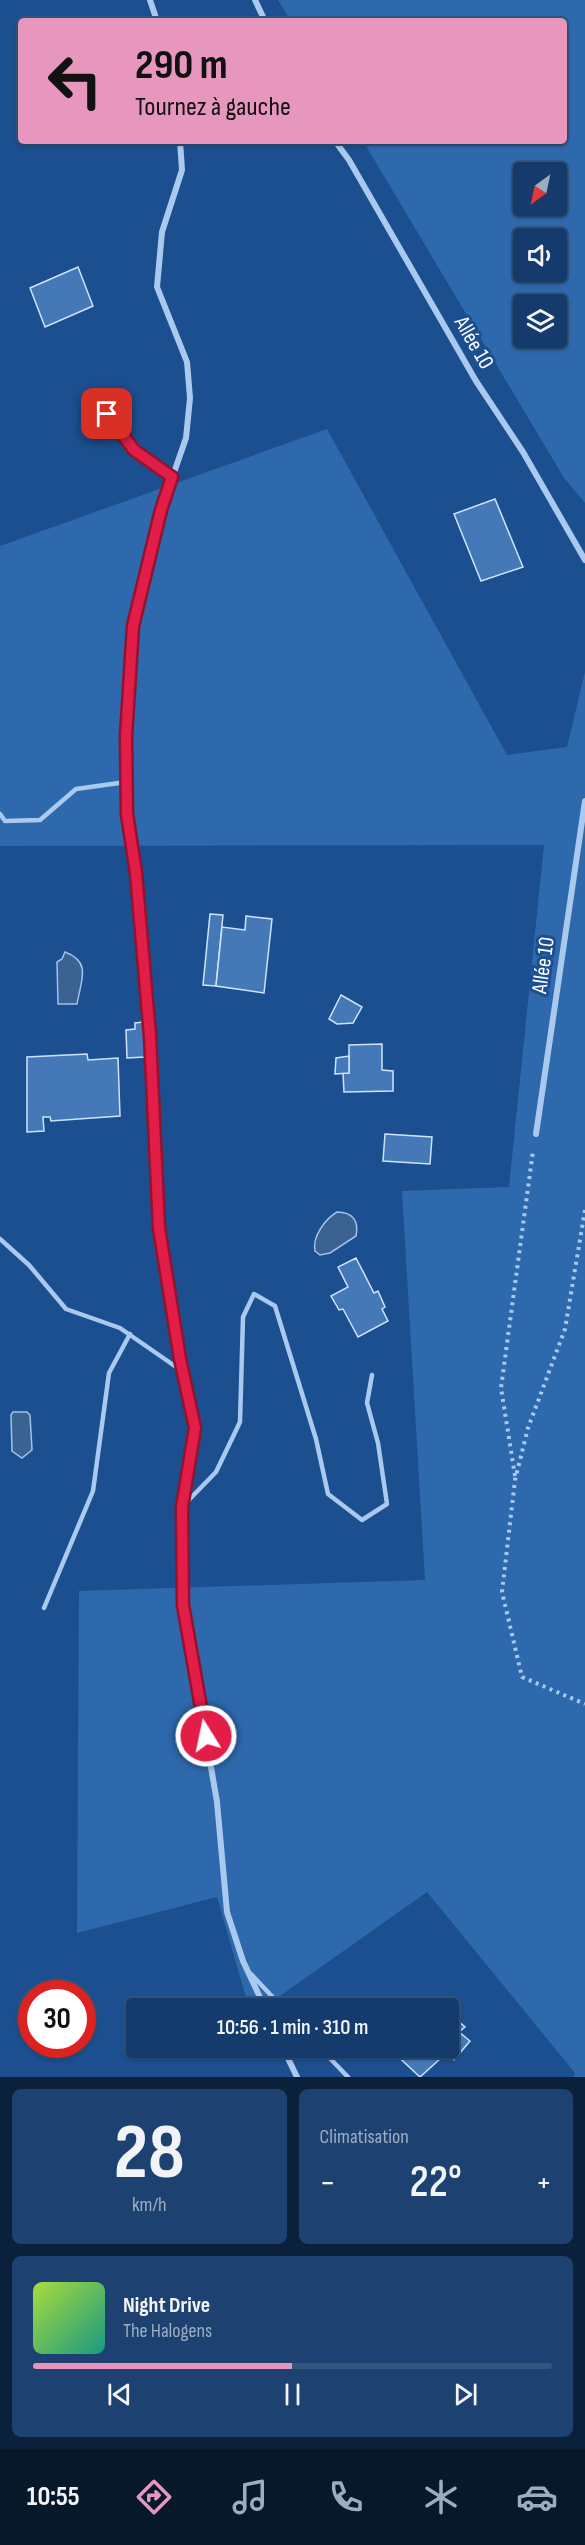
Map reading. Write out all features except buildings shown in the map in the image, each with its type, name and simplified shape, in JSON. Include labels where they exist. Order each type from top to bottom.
[{"type":"street","points":[[150,0],[156,18]]},
{"type":"street","points":[[255,0],[264,18]]},
{"type":"street","points":[[180,144],[182,170],[162,232],[157,287],[187,362],[190,398],[186,438],[161,510],[133,626],[126,736],[127,814],[136,873],[150,1036],[159,1228],[182,1371],[195,1428],[182,1507],[183,1605],[217,1802],[227,1912],[247,1970],[260,1998]]},
{"type":"street","name":"Allée 10","points":[[338,144],[476,381],[524,452],[585,560]]},
{"type":"street","name":"Allée 10","points":[[536,1134],[585,801]]},
{"type":"street","points":[[288,2058],[297,2077]]},
{"type":"lane","points":[[107,414],[134,450],[172,477]]},
{"type":"lane","points":[[0,813],[5,821],[40,820],[76,789],[126,782]]},
{"type":"lane","points":[[0,1239],[28,1265],[66,1309],[120,1328],[182,1371]]},
{"type":"lane","points":[[182,1507],[216,1472],[240,1422],[243,1317],[254,1294],[275,1306],[316,1439],[328,1494],[362,1520],[387,1504],[378,1443],[367,1403],[372,1375]]},
{"type":"lane","points":[[44,1608],[93,1491],[109,1373],[129,1334]]},
{"type":"lane","points":[[247,1970],[274,1998]]},
{"type":"lane","points":[[330,2058],[348,2077]]},
{"type":"path","points":[[515,1480],[501,1388],[536,1134]]},
{"type":"path","points":[[585,1210],[565,1329],[528,1428],[515,1480],[502,1592],[522,1677],[585,1704]]},
{"type":"shaded area","points":[[278,0],[585,0],[585,503],[564,478],[365,144],[567,144],[567,18],[289,18]]},
{"type":"shaded area","points":[[327,429],[507,755],[567,747],[585,672],[585,2077],[573,2077],[575,2073],[427,1892],[277,1998],[246,1998],[217,1897],[77,1933],[79,1591],[425,1580],[402,1191],[509,1187],[544,845],[0,846],[0,546]]},
{"type":"shaded area","points":[[65,952],[79,961],[82,967],[77,1004],[58,1004],[57,962],[62,959]]},
{"type":"shaded area","points":[[337,1212],[343,1212],[354,1218],[357,1226],[356,1236],[330,1253],[320,1255],[315,1251],[317,1234],[328,1219]]},
{"type":"shaded area","points":[[13,1412],[27,1412],[30,1415],[32,1450],[22,1458],[12,1451],[11,1415]]},
{"type":"route","points":[[107,414],[134,450],[172,477],[161,510],[133,626],[126,736],[127,814],[136,873],[150,1036],[159,1228],[180,1359],[195,1428],[182,1507],[183,1605],[206,1736]]}]
